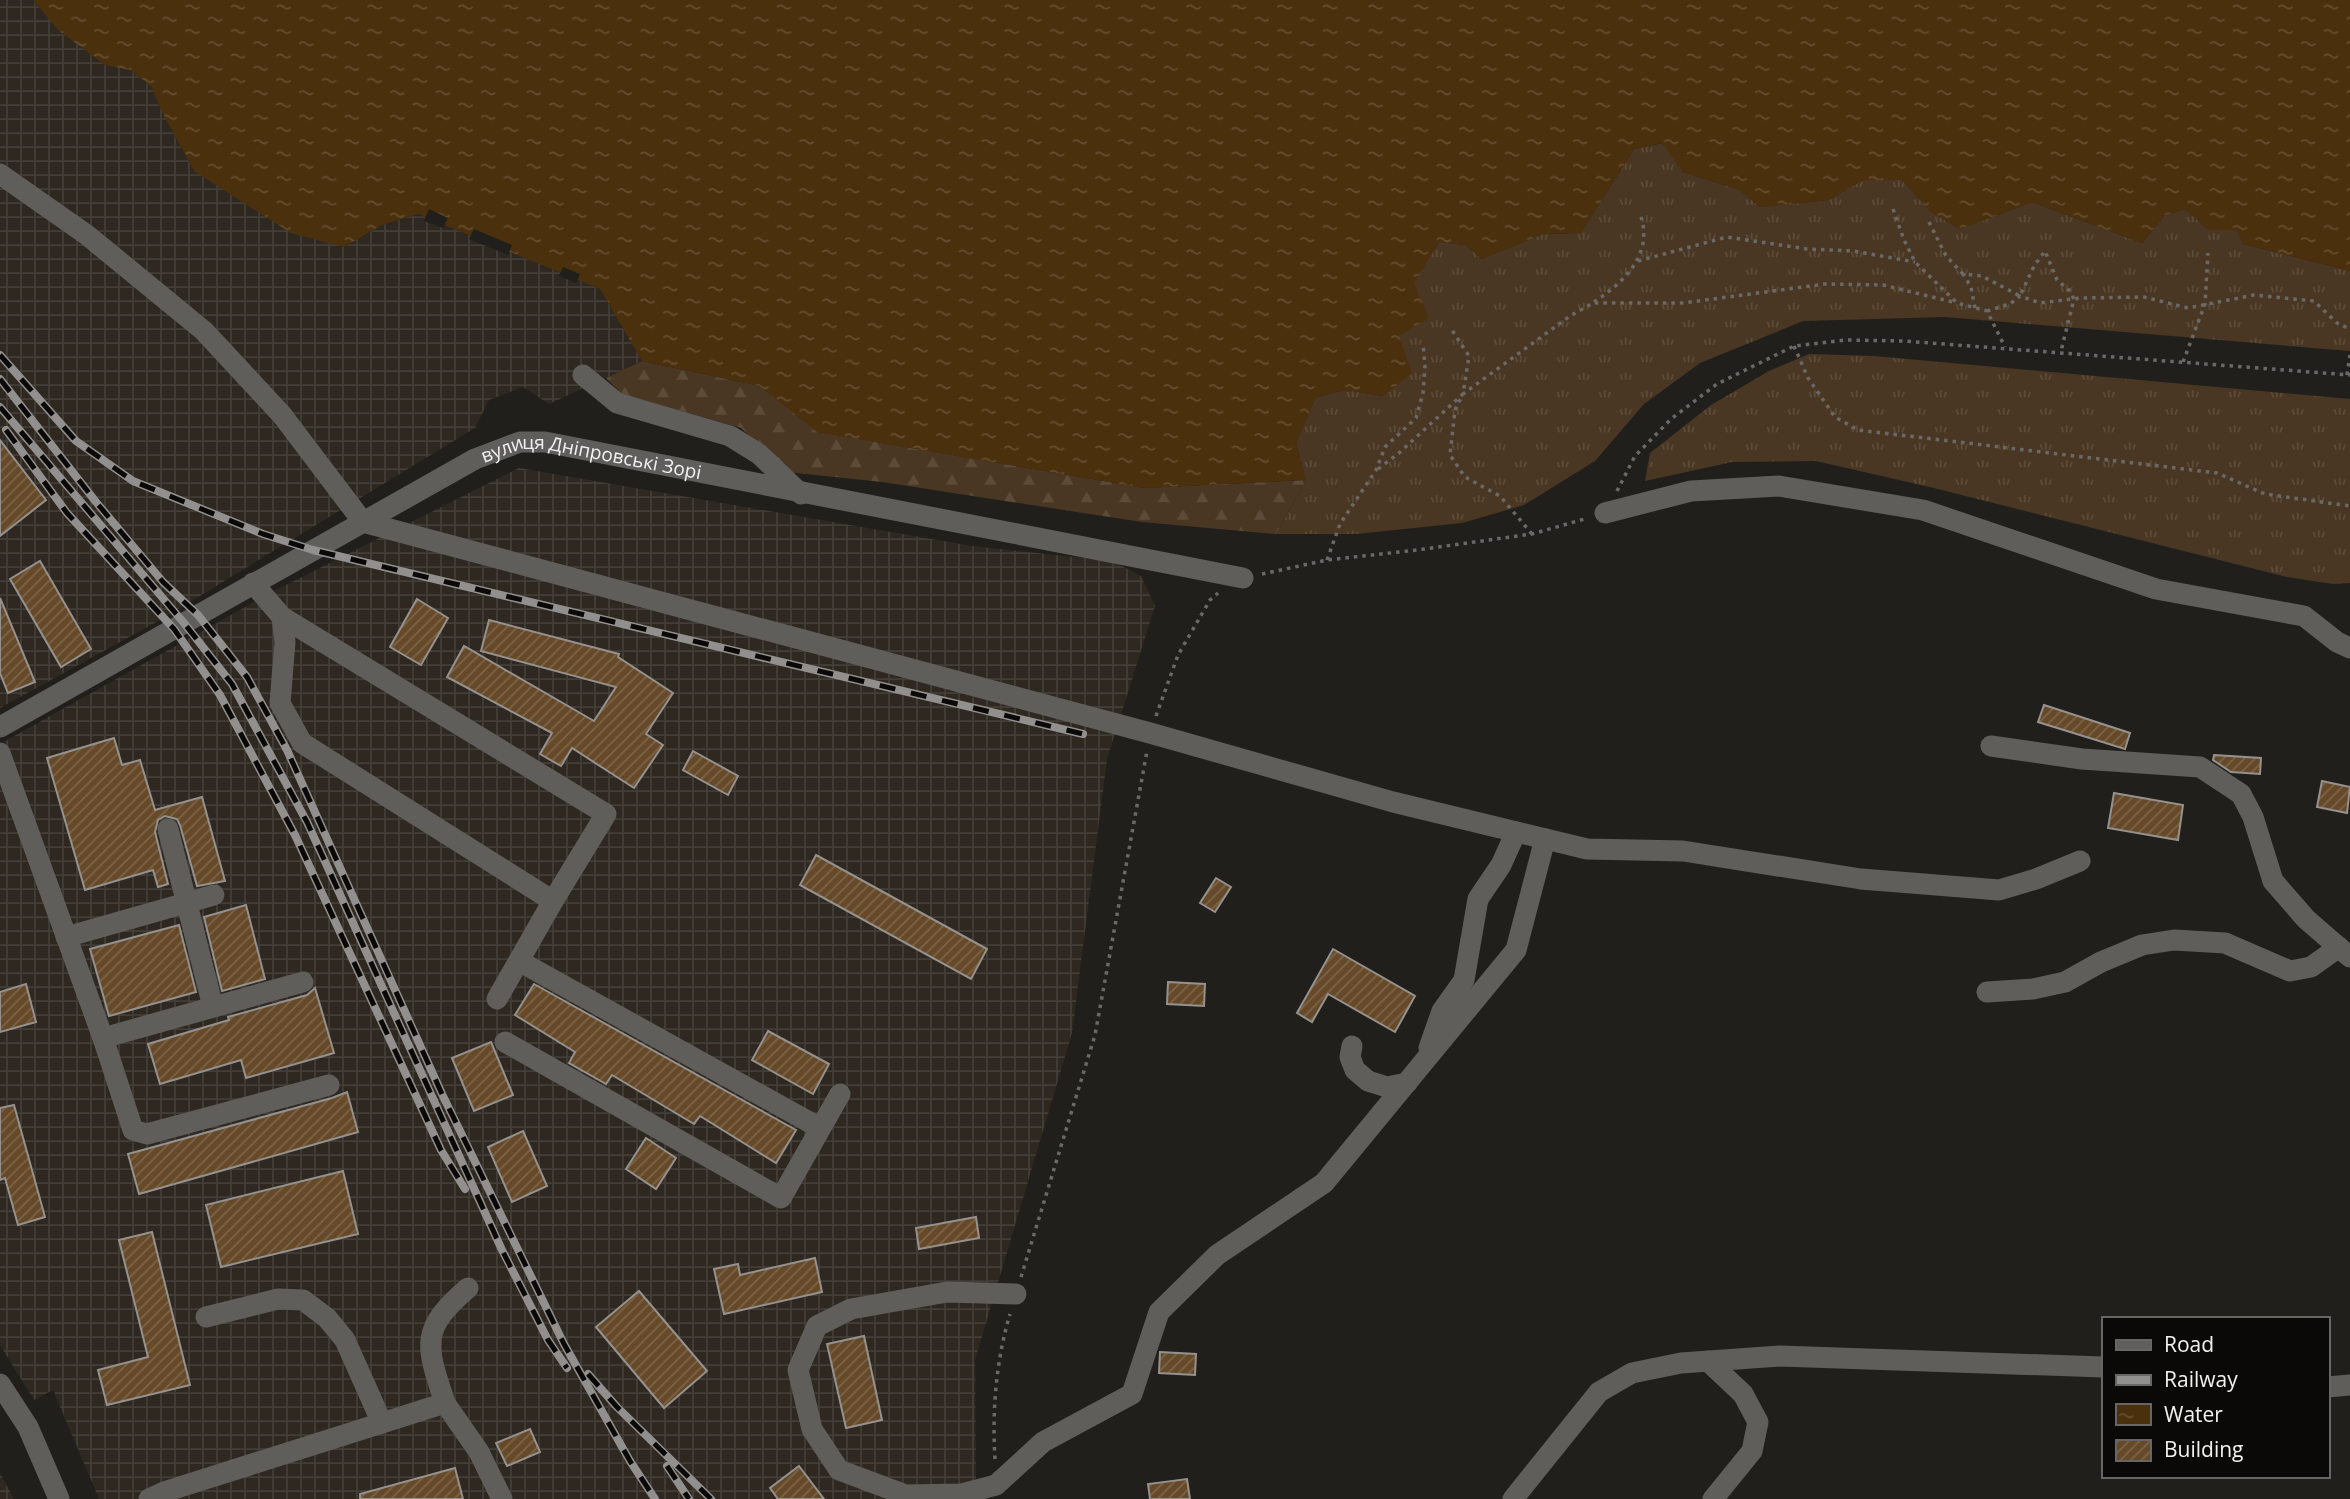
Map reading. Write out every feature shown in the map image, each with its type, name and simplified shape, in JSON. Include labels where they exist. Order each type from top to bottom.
[{"type":"street","points":[[0,174],[86,234],[204,331],[282,415],[363,522],[1150,733],[1393,802],[1587,849],[1683,851],[1861,879],[1999,890],[2036,879],[2080,861]]},
{"type":"street","points":[[583,375],[618,403],[730,436],[759,454],[801,494]]},
{"type":"street","name":"вулиця Дніпровські Зорі","points":[[0,727],[475,459],[520,442],[545,442],[1243,578]]},
{"type":"street","points":[[1605,513],[1691,491],[1779,486],[1923,510],[2155,589],[2304,616],[2337,642],[2350,648]]},
{"type":"street","points":[[253,583],[282,617],[606,814],[497,999]]},
{"type":"street","points":[[282,617],[285,642],[280,703],[302,743],[553,901]]},
{"type":"street","points":[[1987,992],[2033,989],[2065,982],[2101,962],[2142,945],[2174,940],[2225,943],[2290,971],[2311,967],[2344,952],[2306,919],[2273,881],[2253,817],[2241,794],[2200,767],[2082,758],[1991,747]]},
{"type":"street","points":[[0,753],[103,1038],[131,1127],[139,1133],[147,1134],[329,1085]]},
{"type":"street","points":[[168,829],[213,1007]]},
{"type":"street","points":[[1423,1063],[1442,1010],[1464,980],[1478,899],[1501,865],[1516,832]]},
{"type":"street","points":[[1016,1294],[947,1292],[851,1309],[817,1326],[798,1370],[812,1429],[839,1470],[906,1495],[962,1494],[996,1485],[1043,1442],[1132,1394],[1159,1312],[1217,1255],[1324,1183],[1516,950],[1545,839]]},
{"type":"street","points":[[66,936],[214,895]]},
{"type":"street","points":[[519,961],[820,1128]]},
{"type":"street","points":[[103,1038],[303,982]]},
{"type":"street","points":[[505,1041],[781,1198],[840,1094]]},
{"type":"street","points":[[1352,1046],[1350,1057],[1355,1070],[1368,1081],[1387,1087],[1407,1083]]},
{"type":"street","points":[[468,1288],[445,1308],[432,1327],[431,1360],[445,1403],[479,1452],[502,1499]]},
{"type":"street","points":[[206,1317],[278,1299],[303,1300],[327,1318],[345,1340],[382,1423]]},
{"type":"street","points":[[1513,1499],[1599,1392],[1632,1373],[1681,1363],[1780,1356],[2102,1367]]},
{"type":"street","points":[[1708,1361],[1743,1394],[1758,1422],[1752,1451],[1713,1499]]},
{"type":"street","points":[[0,1384],[28,1427],[59,1499]]},
{"type":"street","points":[[2329,1387],[2350,1385]]},
{"type":"street","points":[[161,1497],[445,1403]]},
{"type":"path","points":[[1893,209],[1915,262],[1957,303]]},
{"type":"path","points":[[1376,470],[1399,453],[1463,394],[1570,316],[1616,287],[1638,261],[1645,231],[1641,217]]},
{"type":"path","points":[[1929,222],[1946,256],[1971,287],[1975,308]]},
{"type":"path","points":[[1638,261],[1727,237],[1793,247],[1853,251],[1915,262]]},
{"type":"path","points":[[1592,303],[1682,303],[1825,284],[1883,285],[1987,311],[2010,304],[2020,296],[2034,266],[2045,251],[2056,280],[2069,290],[2074,299],[2060,351]]},
{"type":"path","points":[[2183,362],[2205,304],[2208,253]]},
{"type":"path","points":[[1963,274],[1983,276],[2020,296],[2040,303],[2144,297],[2188,308],[2254,295],[2314,301],[2337,323],[2350,329]]},
{"type":"path","points":[[1987,311],[2005,347]]},
{"type":"path","points":[[1450,327],[1469,356],[1463,394],[1455,410],[1450,455],[1465,477],[1500,496],[1532,534]]},
{"type":"path","points":[[996,1485],[993,1413],[1002,1339],[1095,1035],[1150,733],[1178,655],[1210,600],[1231,581],[1328,560],[1532,534],[1605,513],[1635,456],[1671,419],[1717,384],[1794,346],[1858,340],[2005,347],[2349,375],[2350,355]]},
{"type":"path","points":[[1328,560],[1340,524],[1376,470],[1385,447],[1416,418],[1423,393],[1423,343]]},
{"type":"path","points":[[1794,346],[1808,378],[1835,417],[1857,430],[2217,473],[2265,494],[2350,506]]},
{"type":"shaded area","points":[[0,0],[33,0],[59,31],[105,65],[130,70],[151,86],[194,171],[344,247],[382,225],[418,214],[600,289],[642,361],[549,404],[523,387],[489,400],[475,428],[162,619],[0,708]]},
{"type":"shaded area","points":[[519,468],[972,546],[1112,561],[1141,576],[1155,606],[1107,759],[1072,1033],[975,1360],[976,1499],[99,1499],[53,1390],[34,1400],[0,1345],[0,744],[274,591]]},
{"type":"shaded area","points":[[0,1473],[14,1499],[0,1499]]},
{"type":"green space","points":[[1663,143],[1683,172],[1740,190],[1760,207],[1829,200],[1863,180],[1902,180],[1930,211],[1960,229],[2032,202],[2142,243],[2164,216],[2185,209],[2209,230],[2237,230],[2243,244],[2350,271],[2350,351],[1945,317],[1803,321],[1700,363],[1644,404],[1595,461],[1524,505],[1462,523],[1356,534],[1276,534],[1306,480],[1296,443],[1316,397],[1346,390],[1383,396],[1413,283],[1439,242],[1465,245],[1482,259],[1543,234],[1581,233],[1634,149]]},
{"type":"green space","points":[[1809,354],[1874,356],[2350,399],[2350,583],[2333,584],[2287,577],[1816,461],[1732,462],[1645,481],[1650,453],[1711,405],[1769,371]]},
{"type":"green space","points":[[642,361],[760,386],[818,432],[1144,488],[1306,480],[1276,534],[1142,522],[882,482],[787,472],[741,428],[622,394],[606,378]]},
{"type":"water","points":[[33,0],[2350,0],[2350,271],[2243,244],[2237,230],[2209,230],[2185,209],[2164,216],[2142,243],[2032,202],[1960,229],[1930,211],[1902,180],[1863,180],[1829,200],[1760,207],[1740,190],[1683,172],[1662,143],[1634,149],[1581,233],[1543,234],[1482,259],[1465,245],[1439,242],[1414,283],[1429,318],[1399,336],[1412,373],[1383,396],[1346,390],[1316,397],[1296,443],[1306,480],[1144,488],[817,432],[760,386],[642,361],[600,289],[418,214],[382,225],[344,247],[291,233],[194,171],[151,86],[130,70],[105,65],[59,31]]},
{"type":"pier","points":[[429,209],[448,218],[443,228],[424,221]]},
{"type":"pier","points":[[474,229],[512,245],[508,255],[469,239]]},
{"type":"pier","points":[[563,267],[580,274],[576,283],[559,276]]},
{"type":"building","points":[[0,440],[46,500],[0,536]]},
{"type":"building","points":[[40,561],[91,649],[61,667],[10,579]]},
{"type":"building","points":[[0,598],[35,682],[8,693],[0,673]]},
{"type":"building","points":[[417,599],[448,618],[421,665],[390,647]]},
{"type":"building","points":[[489,620],[619,654],[618,657],[673,693],[646,734],[663,745],[634,788],[572,748],[561,766],[540,754],[552,733],[447,677],[464,646],[594,721],[616,687],[481,651]]},
{"type":"building","points":[[2044,705],[2130,733],[2125,749],[2038,722]]},
{"type":"building","points":[[114,738],[122,765],[140,760],[155,810],[202,797],[225,881],[197,886],[180,825],[177,819],[165,816],[158,820],[155,832],[168,884],[158,887],[153,870],[85,890],[47,758]]},
{"type":"building","points":[[693,751],[738,776],[728,795],[683,770]]},
{"type":"building","points":[[2214,755],[2261,758],[2260,774],[2231,772],[2213,760]]},
{"type":"building","points":[[2322,781],[2350,787],[2347,813],[2317,807]]},
{"type":"building","points":[[2114,793],[2183,805],[2178,840],[2108,828]]},
{"type":"building","points":[[816,855],[987,949],[971,979],[800,885]]},
{"type":"building","points":[[1216,878],[1231,887],[1215,912],[1200,903]]},
{"type":"building","points":[[246,905],[265,979],[222,991],[204,917]]},
{"type":"building","points":[[179,925],[196,992],[109,1016],[90,949]]},
{"type":"building","points":[[1333,949],[1415,996],[1395,1032],[1328,994],[1312,1022],[1297,1013]]},
{"type":"building","points":[[1168,982],[1205,984],[1204,1006],[1167,1004]]},
{"type":"building","points":[[26,984],[36,1022],[0,1032],[0,992]]},
{"type":"building","points":[[534,984],[796,1130],[776,1163],[700,1116],[694,1124],[612,1075],[606,1084],[569,1063],[575,1052],[515,1015]]},
{"type":"building","points":[[315,988],[334,1053],[246,1078],[241,1060],[160,1084],[148,1044],[229,1020],[228,1017],[307,995]]},
{"type":"building","points":[[768,1031],[829,1064],[813,1094],[752,1060]]},
{"type":"building","points":[[491,1042],[513,1095],[474,1111],[452,1058]]},
{"type":"building","points":[[347,1092],[358,1132],[139,1194],[128,1154]]},
{"type":"building","points":[[14,1105],[45,1217],[18,1225],[5,1178],[0,1180],[0,1108]]},
{"type":"building","points":[[523,1131],[547,1186],[512,1202],[488,1147]]},
{"type":"building","points":[[646,1138],[676,1158],[656,1189],[626,1169]]},
{"type":"building","points":[[343,1171],[358,1234],[221,1267],[206,1205]]},
{"type":"building","points":[[976,1217],[979,1238],[919,1249],[916,1228]]},
{"type":"building","points":[[152,1232],[190,1385],[107,1405],[98,1370],[148,1357],[119,1240]]},
{"type":"building","points":[[815,1258],[822,1292],[724,1314],[714,1269],[738,1264],[740,1275]]},
{"type":"building","points":[[639,1291],[707,1371],[664,1408],[596,1327]]},
{"type":"building","points":[[864,1336],[882,1420],[846,1428],[827,1344]]},
{"type":"building","points":[[1160,1352],[1196,1354],[1195,1375],[1159,1373]]},
{"type":"building","points":[[530,1429],[540,1452],[507,1466],[496,1443]]},
{"type":"building","points":[[799,1466],[824,1499],[778,1499],[770,1488]]},
{"type":"building","points":[[455,1468],[463,1499],[360,1499],[360,1494]]},
{"type":"building","points":[[1187,1479],[1190,1499],[1150,1499],[1148,1484]]},
{"type":"railway","points":[[0,355],[76,441],[133,481],[263,534],[313,550],[1083,734]]},
{"type":"railway","points":[[0,379],[96,502],[163,582],[198,615],[247,677],[287,750],[442,1094],[564,1344],[630,1461],[655,1499]]},
{"type":"railway","points":[[0,407],[184,623],[232,684],[307,822],[502,1250],[548,1340],[567,1368]]},
{"type":"railway","points":[[6,430],[67,513],[174,629],[220,695],[295,835],[441,1150],[465,1189]]},
{"type":"railway","points":[[588,1374],[617,1407],[711,1499]]},
{"type":"railway","points":[[667,1466],[689,1499]]}]
